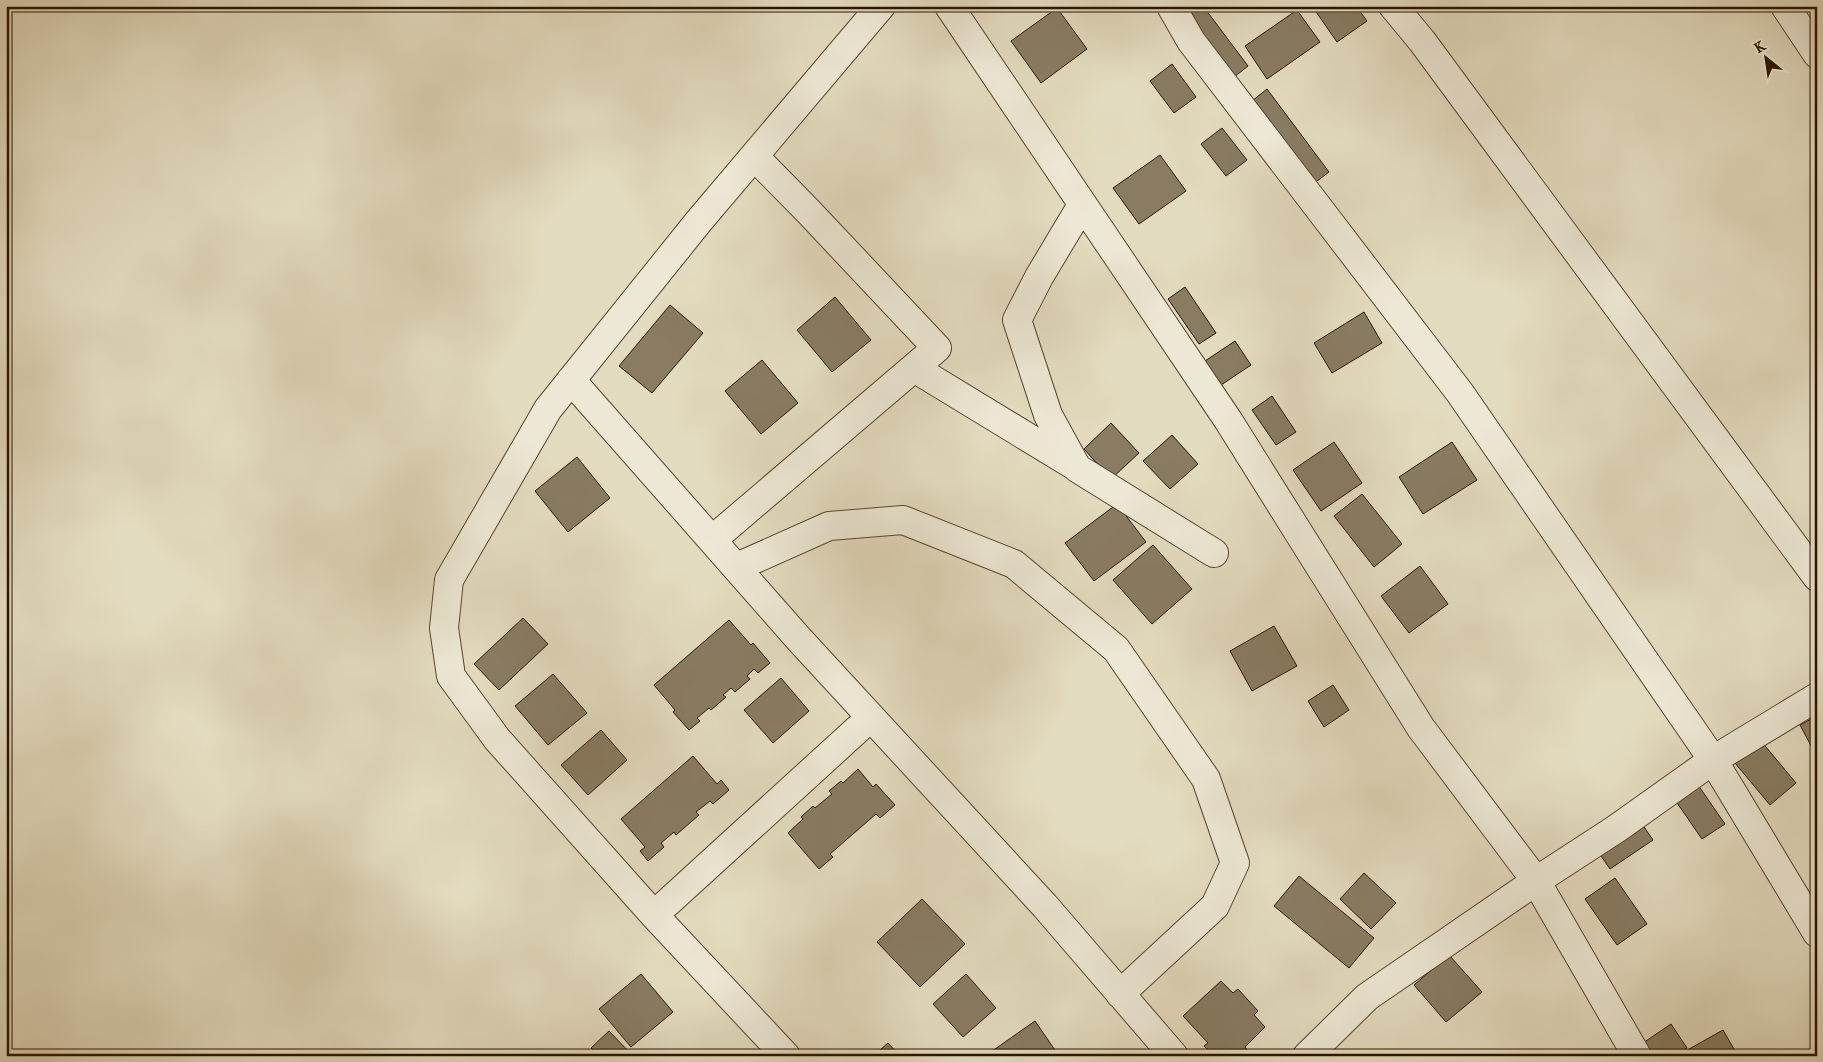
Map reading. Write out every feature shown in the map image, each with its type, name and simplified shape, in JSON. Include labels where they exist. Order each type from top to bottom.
[{"type":"street","points":[[786,1056],[654,915],[497,739],[451,676],[444,628],[449,580],[548,409],[693,228],[881,6]]},
{"type":"street","points":[[949,6],[1228,420],[1422,728],[1536,881],[1637,1056]]},
{"type":"street","points":[[1171,6],[1191,41],[1460,393],[1713,760],[1817,933]]},
{"type":"street","points":[[1393,6],[1422,41],[1817,576]]},
{"type":"street","points":[[1785,6],[1817,54]]},
{"type":"street","points":[[712,540],[937,348],[754,156]]},
{"type":"street","points":[[1077,468],[1048,415],[1018,320],[1039,277],[1082,205]]},
{"type":"street","points":[[914,368],[1214,553]]},
{"type":"street","points":[[572,380],[798,638],[1045,906],[1174,1056]]},
{"type":"street","points":[[737,567],[829,526],[903,520],[1014,564],[1116,649],[1206,779],[1235,863],[1215,906],[1120,994]]},
{"type":"street","points":[[1307,1056],[1367,997],[1536,881],[1616,829],[1713,760],[1817,697]]},
{"type":"street","points":[[654,915],[871,717]]},
{"type":"building","points":[[1190,6],[1203,6],[1248,66],[1229,81],[1178,15]]},
{"type":"building","points":[[1312,6],[1356,6],[1367,21],[1337,42]]},
{"type":"building","points":[[1057,8],[1087,49],[1041,83],[1011,41]]},
{"type":"building","points":[[1297,10],[1320,42],[1267,79],[1245,46]]},
{"type":"building","points":[[1172,64],[1196,97],[1174,113],[1150,81]]},
{"type":"building","points":[[1267,89],[1329,172],[1309,187],[1247,105]]},
{"type":"building","points":[[1222,128],[1247,160],[1226,176],[1201,144]]},
{"type":"building","points":[[1160,155],[1186,191],[1139,224],[1113,188]]},
{"type":"building","points":[[1185,287],[1216,333],[1199,344],[1168,299]]},
{"type":"building","points":[[835,297],[871,340],[832,372],[797,330]]},
{"type":"building","points":[[670,305],[703,333],[652,393],[619,366]]},
{"type":"building","points":[[1364,312],[1382,343],[1332,373],[1314,343]]},
{"type":"building","points":[[1235,341],[1251,365],[1221,385],[1205,361]]},
{"type":"building","points":[[762,360],[798,403],[761,434],[725,391]]},
{"type":"building","points":[[1272,396],[1296,432],[1276,445],[1252,410]]},
{"type":"building","points":[[1111,423],[1139,453],[1111,479],[1084,449]]},
{"type":"building","points":[[1172,435],[1198,464],[1170,489],[1143,461]]},
{"type":"building","points":[[1334,442],[1362,483],[1321,511],[1293,470]]},
{"type":"building","points":[[1452,442],[1477,480],[1423,514],[1399,477]]},
{"type":"building","points":[[577,457],[610,498],[568,532],[535,491]]},
{"type":"building","points":[[1362,494],[1402,544],[1374,567],[1334,516]]},
{"type":"building","points":[[1117,504],[1146,542],[1094,581],[1065,543]]},
{"type":"building","points":[[1153,545],[1192,589],[1152,624],[1113,580]]},
{"type":"building","points":[[1420,566],[1448,604],[1409,633],[1381,596]]},
{"type":"building","points":[[523,618],[548,644],[499,690],[474,664]]},
{"type":"building","points":[[729,620],[770,663],[758,673],[754,669],[747,676],[750,679],[735,692],[731,688],[723,695],[726,697],[711,710],[709,708],[697,718],[700,721],[689,730],[673,712],[675,710],[654,685]]},
{"type":"building","points":[[1274,626],[1297,666],[1252,691],[1230,651]]},
{"type":"building","points":[[553,674],[587,713],[548,745],[515,706]]},
{"type":"building","points":[[781,678],[809,711],[773,743],[744,710]]},
{"type":"building","points":[[1333,685],[1349,710],[1324,727],[1308,701]]},
{"type":"building","points":[[1817,716],[1817,757],[1800,725]]},
{"type":"building","points":[[601,730],[627,760],[588,795],[561,765]]},
{"type":"building","points":[[1761,741],[1796,783],[1770,805],[1735,763]]},
{"type":"building","points":[[693,756],[717,784],[721,780],[729,790],[713,804],[710,801],[696,812],[699,815],[676,835],[674,832],[661,843],[664,847],[648,861],[640,851],[645,847],[621,819]]},
{"type":"building","points":[[858,769],[873,787],[876,784],[895,805],[880,818],[876,814],[830,854],[833,857],[819,869],[788,833],[813,806],[815,808],[832,794],[829,791],[841,781],[843,783]]},
{"type":"building","points":[[1698,785],[1725,824],[1702,839],[1675,800]]},
{"type":"building","points":[[1640,821],[1653,840],[1610,869],[1597,850]]},
{"type":"building","points":[[1364,873],[1396,903],[1371,929],[1340,899]]},
{"type":"building","points":[[1299,876],[1374,938],[1349,968],[1274,906]]},
{"type":"building","points":[[1615,878],[1647,924],[1617,945],[1585,899]]},
{"type":"building","points":[[922,899],[965,944],[920,987],[877,942]]},
{"type":"building","points":[[1449,955],[1482,992],[1446,1022],[1414,985]]},
{"type":"building","points":[[641,974],[673,1012],[631,1047],[599,1009]]},
{"type":"building","points":[[966,974],[996,1008],[963,1037],[933,1004]]},
{"type":"building","points":[[1221,981],[1233,993],[1238,989],[1258,1011],[1254,1015],[1265,1027],[1245,1047],[1247,1050],[1241,1056],[1214,1056],[1204,1046],[1208,1043],[1183,1016]]},
{"type":"building","points":[[1035,1021],[1059,1056],[989,1056],[988,1054]]},
{"type":"building","points":[[1671,1024],[1687,1048],[1676,1056],[1652,1056],[1643,1043]]},
{"type":"building","points":[[1723,1030],[1738,1056],[1683,1056],[1682,1053]]},
{"type":"building","points":[[609,1031],[631,1054],[628,1056],[599,1056],[591,1048]]},
{"type":"building","points":[[888,1043],[900,1056],[873,1056]]}]
